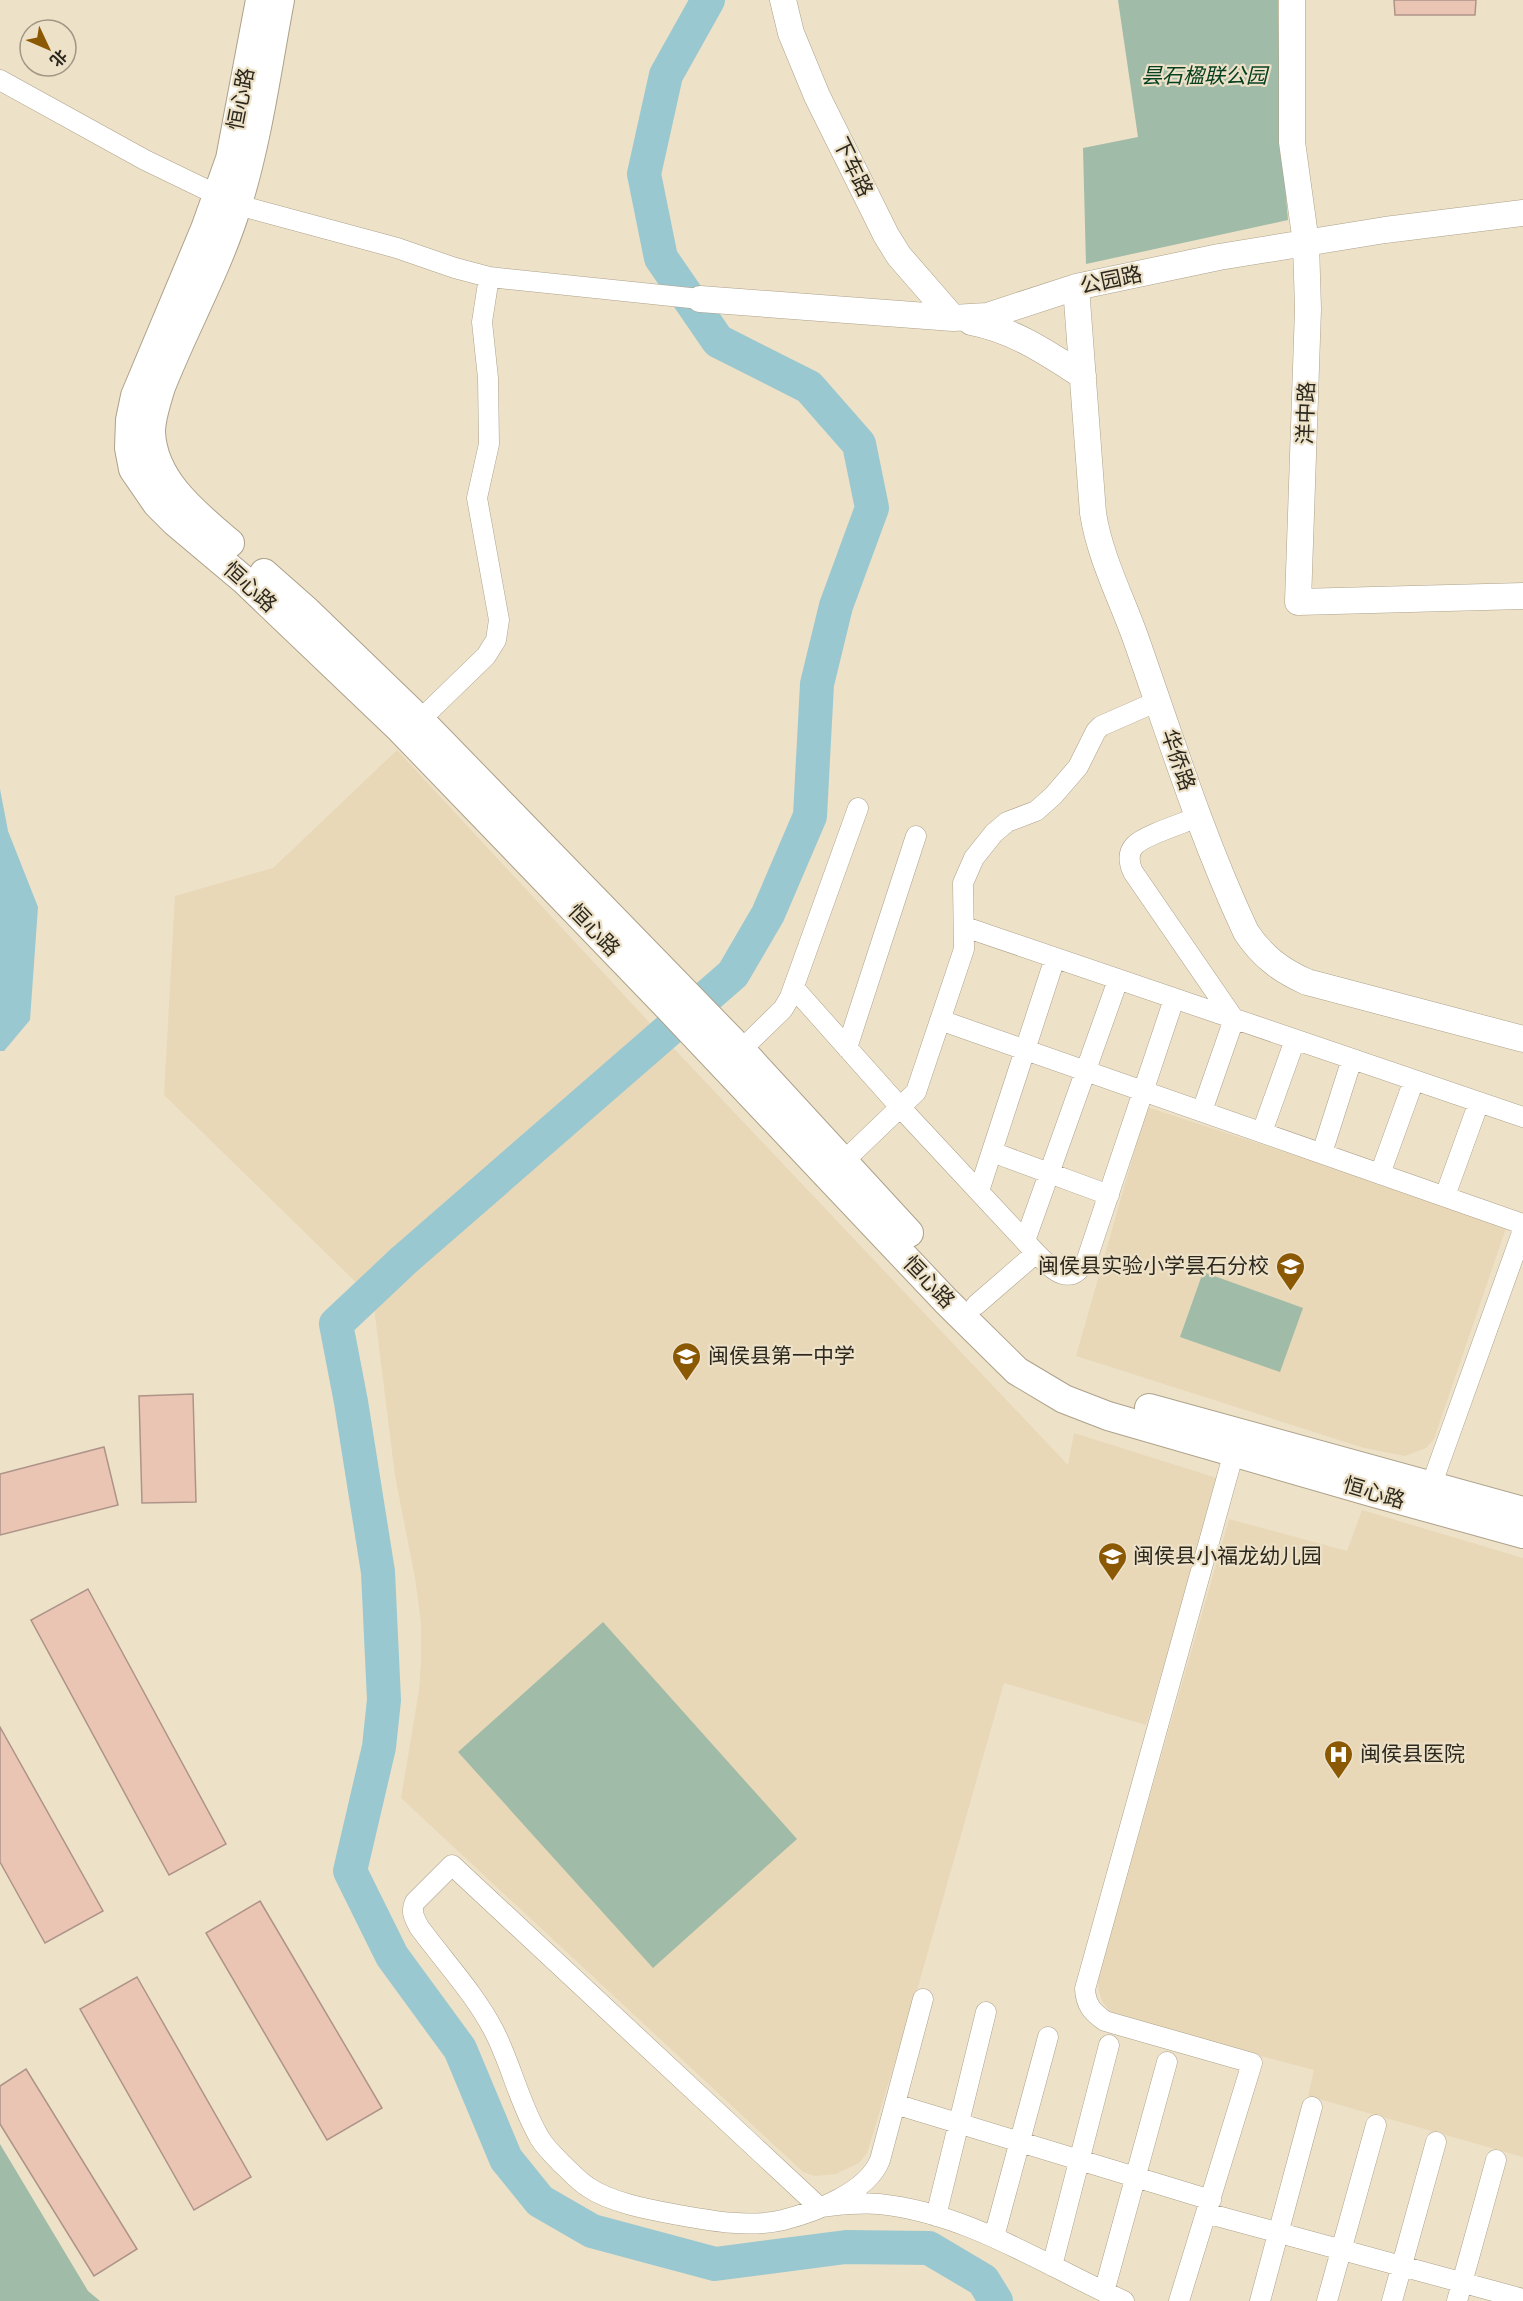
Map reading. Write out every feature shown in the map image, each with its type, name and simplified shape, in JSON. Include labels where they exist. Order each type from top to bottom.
[{"type":"main road","name":"恒心路","points":[[260,0],[230,159],[227,201],[228,235],[173,358],[158,398],[151,432],[156,455],[166,479],[204,521],[307,611],[420,720],[704,1029],[946,1301],[1017,1371],[1053,1393],[1085,1408],[1431,1486],[1523,1511]]},
{"type":"main road","name":"恒心路","points":[[280,0],[260,111],[227,201],[167,322],[135,396],[130,420],[129,448],[133,469],[157,504],[175,522],[244,580],[674,997]]},
{"type":"main road","name":"恒心路","points":[[704,1029],[741,1050],[976,1305],[1028,1356],[1061,1378],[1237,1442],[1523,1534]]},
{"type":"street","name":"下车路","points":[[783,0],[791,33],[817,96],[886,235],[899,256],[953,318]]},
{"type":"street","name":"洋中路","points":[[1292,0],[1292,142],[1306,243],[1308,354],[1298,602],[1523,596]]},
{"type":"street","points":[[0,80],[145,160],[227,201],[397,248],[489,277],[688,298]]},
{"type":"street","name":"公园路","points":[[688,298],[953,318],[987,316],[1076,287],[1219,257],[1385,230],[1523,213]]},
{"type":"street","points":[[420,720],[486,656],[493,648],[498,631],[498,610],[477,498],[489,444],[488,378],[482,322],[489,277]]},
{"type":"street","name":"华侨路","points":[[1076,287],[1095,527],[1099,544],[1158,701],[1198,817],[1246,932],[1256,947],[1279,968],[1324,988],[1523,1039]]},
{"type":"street","points":[[953,318],[1006,331],[1030,342],[1083,376]]},
{"type":"street","points":[[843,1162],[916,1092],[964,949],[963,883],[983,845],[1007,822],[1036,811],[1053,796],[1078,767],[1101,726],[1158,701]]},
{"type":"street","points":[[741,1050],[783,1009],[794,988],[858,808]]},
{"type":"street","points":[[1198,817],[1136,844],[1129,856],[1129,864],[1234,1019]]},
{"type":"street","points":[[848,1048],[916,836]]},
{"type":"street","points":[[965,927],[1523,1117]]},
{"type":"street","points":[[979,1191],[1054,958]]},
{"type":"street","points":[[976,1305],[1031,1247],[1049,1173],[1118,980]]},
{"type":"street","points":[[794,988],[900,1107],[1052,1269],[1068,1275],[1076,1272],[1087,1259],[1174,999]]},
{"type":"street","points":[[1202,1111],[1234,1019]]},
{"type":"street","points":[[940,1020],[1523,1224]]},
{"type":"street","points":[[1262,1132],[1295,1040]]},
{"type":"street","points":[[1322,1154],[1352,1059]]},
{"type":"street","points":[[1380,1174],[1414,1080]]},
{"type":"street","points":[[1445,1196],[1479,1102]]},
{"type":"street","points":[[992,1152],[1108,1195]]},
{"type":"street","points":[[1431,1486],[1523,1230]]},
{"type":"street","points":[[1179,2301],[1252,2063],[1105,2021],[1089,2007],[1085,1999],[1085,1989],[1237,1442]]},
{"type":"street","points":[[923,1999],[880,2160],[872,2176],[860,2187],[819,2207],[778,2220],[737,2223],[658,2211],[601,2195],[589,2188],[562,2164],[539,2138],[492,2026],[419,1928],[412,1908],[415,1902],[452,1865],[819,2207],[877,2204],[936,2216],[994,2237],[1125,2301]]},
{"type":"street","points":[[936,2216],[986,2012]]},
{"type":"street","points":[[994,2237],[1048,2037]]},
{"type":"street","points":[[1052,2266],[1108,2045]]},
{"type":"street","points":[[1104,2292],[1167,2062]]},
{"type":"street","points":[[895,2104],[1135,2178],[1279,2233],[1401,2266],[1459,2292],[1523,2300]]},
{"type":"street","points":[[1260,2301],[1312,2107]]},
{"type":"street","points":[[1327,2301],[1376,2125]]},
{"type":"street","points":[[1392,2301],[1436,2142]]},
{"type":"street","points":[[1459,2292],[1496,2160]]},
{"type":"shaded area","name":"闽侯县第一中学","points":[[397,750],[661,1035],[1068,1465],[1074,1433],[1220,1479],[1146,1725],[1004,1683],[918,1987],[867,2153],[859,2163],[836,2174],[815,2176],[803,2172],[401,1798],[419,1690],[421,1623],[415,1578],[395,1476],[373,1299],[164,1095],[175,896],[273,868]]},
{"type":"shaded area","name":"闽侯县实验小学昙石分校","points":[[1147,1107],[1507,1225],[1434,1439],[1426,1448],[1405,1456],[1364,1448],[1076,1356]]},
{"type":"shaded area","name":"闽侯县医院","points":[[1362,1510],[1523,1558],[1523,2157],[1308,2096],[1314,2070],[1115,2018],[1102,2001],[1099,1991],[1098,1980],[1102,1964],[1229,1519],[1347,1551]]},
{"type":"green space","name":"昙石楹联公园","points":[[1118,0],[1278,0],[1280,125],[1288,220],[1086,264],[1083,148],[1138,137]]},
{"type":"green space","points":[[1203,1272],[1303,1308],[1280,1372],[1180,1337]]},
{"type":"green space","points":[[603,1622],[797,1839],[653,1968],[458,1752]]},
{"type":"green space","points":[[0,2144],[88,2291],[100,2301],[0,2301]]},
{"type":"water","points":[[0,789],[8,831],[38,907],[30,1020],[4,1051],[0,1051]]},
{"type":"building","points":[[1394,0],[1476,0],[1475,15],[1395,15]]},
{"type":"building","points":[[193,1394],[196,1502],[142,1503],[139,1396]]},
{"type":"building","points":[[104,1447],[118,1505],[0,1535],[0,1474]]},
{"type":"building","points":[[88,1589],[226,1844],[169,1875],[31,1620]]},
{"type":"building","points":[[0,1727],[103,1911],[45,1943],[0,1862]]},
{"type":"building","points":[[260,1901],[382,2108],[327,2140],[206,1933]]},
{"type":"building","points":[[137,1977],[251,2177],[194,2210],[80,2009]]},
{"type":"building","points":[[26,2069],[137,2249],[94,2276],[0,2124],[0,2086]]},
{"type":"waterway","points":[[708,0],[666,75],[644,174],[661,258],[718,341],[809,387],[859,444],[872,508],[836,606],[817,684],[810,816],[768,914],[733,974],[404,1260],[336,1324],[378,1572],[384,1700],[379,1747],[350,1871],[392,1956],[460,2049],[506,2159],[540,2201],[592,2231],[715,2264],[846,2247],[929,2248],[983,2280],[996,2301]]},
{"type":"place","name":"闽侯县实验小学昙石分校","points":[[1290,1292]]},
{"type":"place","name":"闽侯县第一中学","points":[[687,1382]]},
{"type":"place","name":"闽侯县小福龙幼儿园","points":[[1112,1582]]},
{"type":"place","name":"闽侯县医院","points":[[1339,1780]]}]
